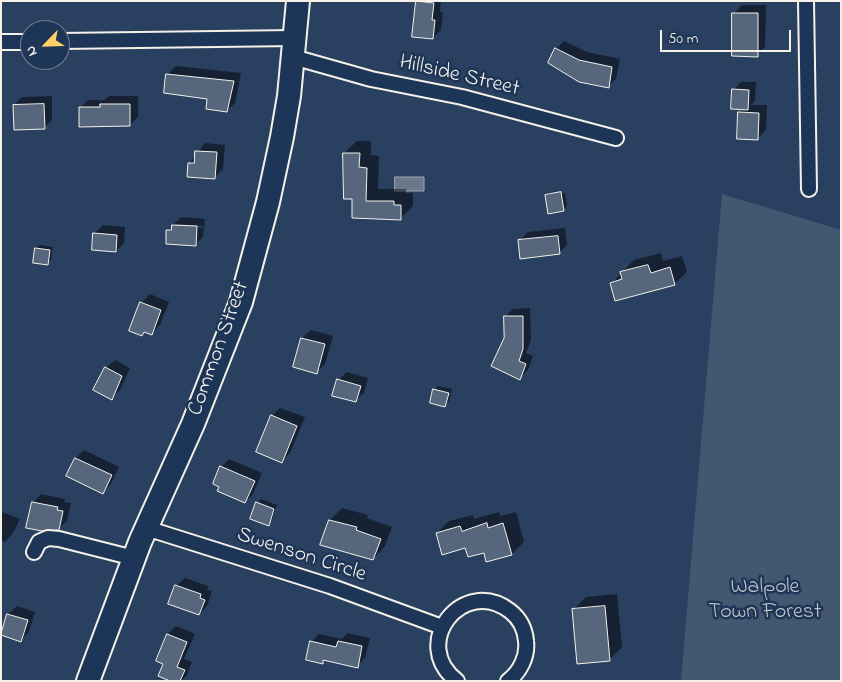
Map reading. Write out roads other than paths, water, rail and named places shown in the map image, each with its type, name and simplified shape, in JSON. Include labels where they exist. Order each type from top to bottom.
[{"type":"main road","name":"Common Street","points":[[88,681],[146,528],[193,424],[241,302],[266,210],[282,138],[298,1]]},
{"type":"street","points":[[806,1],[809,188]]},
{"type":"street","name":"Hillside Street","points":[[70,41],[294,47],[371,79],[462,97],[616,138]]},
{"type":"street","points":[[1,42],[20,42]]},
{"type":"street","name":"Swenson Circle","points":[[146,528],[330,586],[442,627]]},
{"type":"street","points":[[34,552],[39,542],[48,538],[59,539],[134,558]]},
{"type":"street","points":[[457,681],[445,668],[440,658],[439,637],[442,627],[455,610],[474,602],[495,603],[513,614],[524,631],[526,652],[518,672],[508,681]]},
{"type":"park label","name":"Walpole Town Forest","points":[[765,600]]}]
